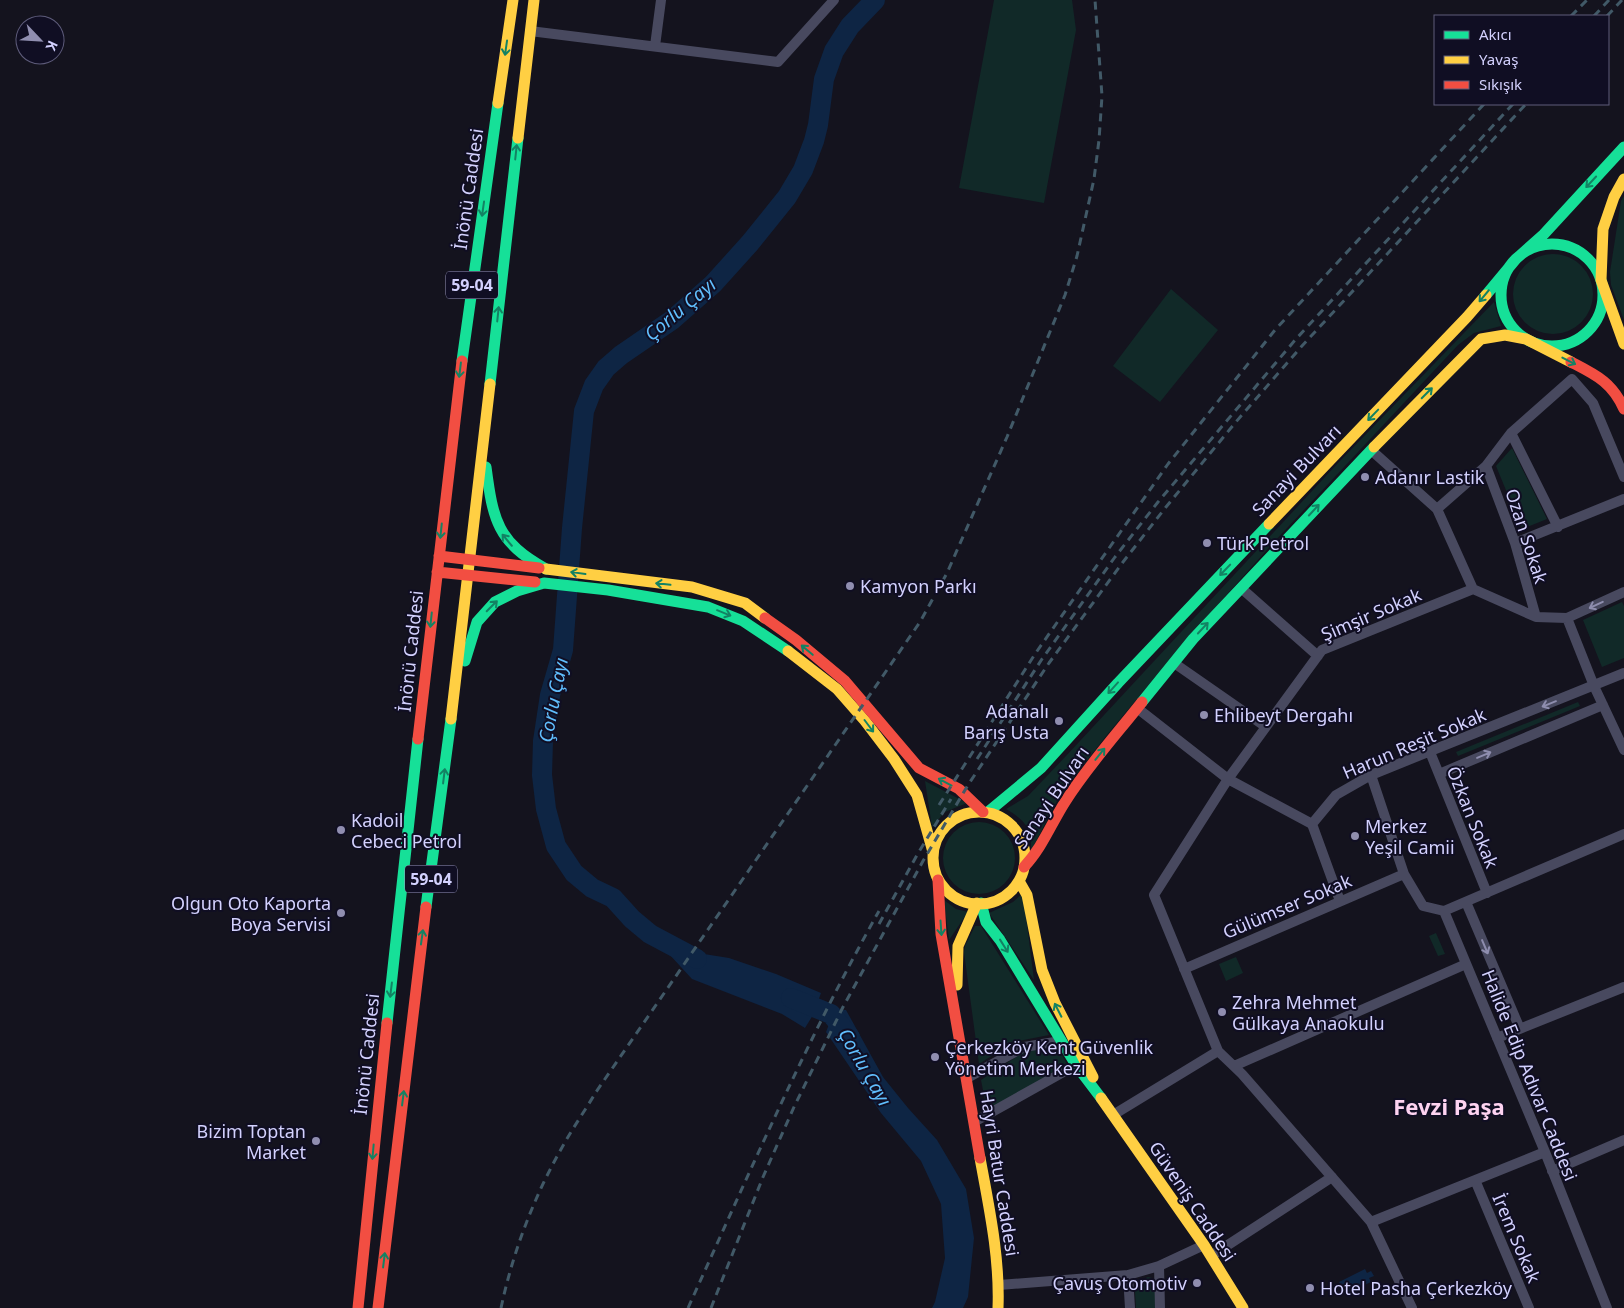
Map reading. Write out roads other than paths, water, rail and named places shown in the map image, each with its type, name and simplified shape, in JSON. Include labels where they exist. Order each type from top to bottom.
[{"type":"main road","name":"İnönü Caddesi","points":[[358,1308],[377,1109],[463,349],[513,0]]},
{"type":"main road","name":"59-04","points":[[378,1308],[419,964],[454,698],[534,0]]},
{"type":"main road","name":"Sanayi Bulvarı","points":[[986,812],[1041,768],[1125,676],[1466,317],[1516,259],[1544,234],[1624,147]]},
{"type":"main road","points":[[1526,339],[1542,345],[1560,346],[1576,340],[1590,330],[1599,315],[1603,298],[1603,229],[1614,198],[1624,179]]},
{"type":"main road","points":[[1624,344],[1609,305],[1602,280],[1594,264],[1581,252],[1565,245],[1547,244],[1530,248],[1516,259],[1506,271],[1501,301],[1506,316],[1514,329],[1526,339],[1599,377],[1618,395],[1624,409]]},
{"type":"main road","name":"Sanayi Bulvarı","points":[[1024,867],[1035,855],[1065,802],[1089,768],[1192,639],[1370,450],[1481,339],[1505,335],[1526,339]]},
{"type":"main road","points":[[483,449],[494,518],[504,537],[519,553],[546,569]]},
{"type":"main road","points":[[439,556],[692,587],[745,603],[796,640],[845,681],[919,768],[959,789],[986,812]]},
{"type":"main road","points":[[437,572],[608,590],[708,607],[743,621],[796,657],[837,689],[894,759],[917,795],[933,852],[934,867],[938,880],[947,891],[958,899],[971,903],[998,900],[1010,892],[1019,881],[1024,867],[1025,854],[1022,840],[1014,827],[1002,817],[986,812],[973,812],[959,816],[946,825],[938,837],[933,852]]},
{"type":"main road","points":[[454,698],[477,622],[494,602],[517,591],[544,583]]},
{"type":"main road","name":"Hayri Batur Caddesi","points":[[938,880],[941,934],[993,1232],[999,1285],[998,1308]]},
{"type":"main road","name":"Güveniş Caddesi","points":[[1019,881],[1027,895],[1042,970],[1054,1003],[1113,1115]]},
{"type":"main road","name":"Hayri Batur Caddesi","points":[[960,1043],[957,972],[958,946],[979,903]]},
{"type":"main road","name":"Güveniş Caddesi","points":[[979,903],[986,922],[1000,940],[1076,1065],[1204,1245],[1243,1308]]},
{"type":"street","points":[[656,46],[661,0]]},
{"type":"street","points":[[530,31],[778,62],[834,0]]},
{"type":"street","points":[[1437,509],[1486,466],[1511,433],[1572,379],[1593,403],[1624,477]]},
{"type":"street","points":[[1511,433],[1558,527]]},
{"type":"street","points":[[1370,450],[1437,509],[1473,589],[1536,617],[1567,618],[1624,592]]},
{"type":"street","name":"Ozan Sokak","points":[[1486,466],[1515,543],[1536,617]]},
{"type":"street","points":[[1515,543],[1624,499]]},
{"type":"street","points":[[1241,588],[1318,656]]},
{"type":"street","name":"Şimşir Sokak","points":[[1184,969],[1154,895],[1228,779],[1322,650],[1473,589]]},
{"type":"street","points":[[1567,618],[1594,686],[1624,750]]},
{"type":"street","points":[[1174,662],[1266,727]]},
{"type":"street","name":"Harun Reşit Sokak","points":[[1312,824],[1336,795],[1371,775],[1624,673]]},
{"type":"street","points":[[1439,774],[1603,705]]},
{"type":"street","points":[[1137,708],[1228,779],[1312,824],[1340,901]]},
{"type":"street","name":"Özkan Sokak","points":[[1430,752],[1487,893]]},
{"type":"street","points":[[1371,775],[1404,874],[1423,906],[1444,911],[1624,834]]},
{"type":"street","name":"Gülümser Sokak","points":[[1184,969],[1404,874]]},
{"type":"street","name":"Halide Edip Adıvar Caddesi","points":[[1466,902],[1520,1029]]},
{"type":"street","name":"Halide Edip Adıvar Caddesi","points":[[1444,911],[1545,1152],[1607,1308]]},
{"type":"street","points":[[1234,1066],[1466,964]]},
{"type":"street","points":[[1184,969],[1218,1051],[1234,1066],[1371,1222],[1412,1308]]},
{"type":"street","points":[[1497,1038],[1624,988]]},
{"type":"street","points":[[967,1078],[1024,1047],[1061,1041]]},
{"type":"street","points":[[1113,1115],[1218,1051]]},
{"type":"street","points":[[974,1122],[1076,1065]]},
{"type":"street","points":[[1552,1171],[1624,1140]]},
{"type":"street","points":[[1371,1222],[1545,1152]]},
{"type":"street","points":[[1211,1256],[1332,1177]]},
{"type":"street","name":"İrem Sokak","points":[[1475,1180],[1528,1308]]},
{"type":"street","points":[[999,1285],[1128,1275],[1159,1266],[1204,1245]]},
{"type":"street","points":[[1159,1266],[1160,1308]]},
{"type":"street","points":[[1128,1275],[1130,1308]]},
{"type":"water","points":[[675,946],[679,950],[729,958],[776,974],[821,993],[813,1015],[805,1028],[782,1014],[692,979],[669,954],[669,950]]},
{"type":"water","points":[[842,1010],[846,1010],[883,1077],[937,1140],[966,1189],[974,1238],[968,1297],[963,1308],[932,1308],[945,1258],[941,1204],[921,1161],[881,1113],[826,1032],[831,1019]]},
{"type":"water","points":[[1365,1269],[1367,1273],[1371,1271],[1374,1276],[1369,1278],[1371,1282],[1345,1294],[1339,1282]]},
{"type":"waterway","name":"Çorlu Çayı","points":[[697,959],[650,934],[632,919],[613,898],[592,888],[574,873],[556,846],[546,809],[542,775],[543,741],[550,695],[563,650],[572,528],[584,411],[594,385],[606,368],[621,355],[672,320],[713,284],[750,243],[787,197],[803,170],[814,141],[824,79],[834,51],[850,26],[875,0]]},
{"type":"waterway","name":"Çorlu Çayı","points":[[791,998],[831,1014],[850,1037]]},
{"type":"railway","points":[[501,1308],[512,1265],[534,1203],[553,1163],[572,1131],[596,1092],[920,622],[947,573],[1007,437],[1065,295],[1077,256],[1094,179],[1099,140],[1102,96],[1095,0]]},
{"type":"railway","points":[[1572,15],[1587,0]]},
{"type":"railway","points":[[1595,15],[1609,0]]},
{"type":"railway","points":[[1608,15],[1622,0]]},
{"type":"railway","points":[[939,805],[1035,654],[1168,464],[1275,330],[1483,105]]},
{"type":"railway","points":[[977,759],[1042,659],[1115,557],[1158,502],[1296,339],[1512,105]]},
{"type":"railway","points":[[711,1308],[763,1177],[794,1107],[843,1007],[923,861],[968,785],[1049,663],[1123,562],[1235,423],[1301,347],[1525,105]]},
{"type":"railway","points":[[879,924],[917,855],[951,799]]},
{"type":"railway","points":[[688,1308],[756,1157],[827,1008],[879,911]]},
{"type":"place","name":"Adanır Lastik","points":[[1365,477]]},
{"type":"place","name":"Türk Petrol","points":[[1207,543]]},
{"type":"place","name":"Kamyon Parkı","points":[[850,586]]},
{"type":"place","name":"Ehlibeyt Dergahı","points":[[1204,715]]},
{"type":"place","name":"Adanalı Barış Usta","points":[[1059,721]]},
{"type":"place","name":"Kadoil Cebeci Petrol","points":[[341,830]]},
{"type":"place","name":"Merkez Yeşil Camii","points":[[1355,836]]},
{"type":"place","name":"Olgun Oto Kaporta Boya Servisi","points":[[341,913]]},
{"type":"place","name":"Zehra Mehmet Gülkaya Anaokulu","points":[[1222,1012]]},
{"type":"place","name":"Çerkezköy Kent Güvenlik Yönetim Merkezi","points":[[935,1057]]},
{"type":"place","name":"Bizim Toptan Market","points":[[316,1141]]},
{"type":"place","name":"Çavuş Otomotiv","points":[[1197,1283]]},
{"type":"place","name":"Hotel Pasha Çerkezköy","points":[[1310,1288]]},
{"type":"district","name":"Fevzi Paşa","points":[[1449,1106]]}]
